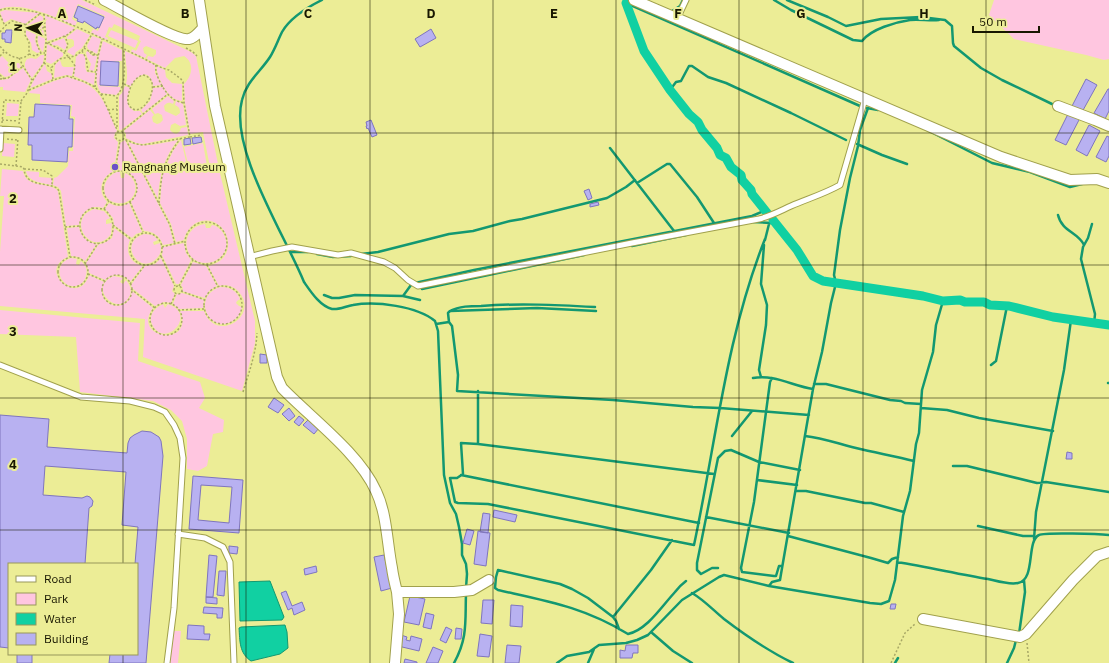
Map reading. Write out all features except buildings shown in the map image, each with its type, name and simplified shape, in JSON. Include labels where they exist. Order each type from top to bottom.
[{"type":"street","points":[[199,0],[215,106],[278,377],[282,388],[343,447],[368,475],[377,491],[382,508],[397,592],[399,614],[395,663]]},
{"type":"street","points":[[634,0],[1001,157],[1070,180],[1097,179],[1109,182]]},
{"type":"street","points":[[103,4],[174,37],[188,40],[204,28]]},
{"type":"street","points":[[1058,106],[1109,126]]},
{"type":"street","points":[[923,619],[1020,637],[1026,634],[1072,580],[1098,556],[1109,552]]},
{"type":"street","points":[[397,592],[454,592],[472,590],[489,580]]},
{"type":"lane","points":[[677,19],[686,0]]},
{"type":"lane","points":[[250,257],[292,247],[338,255],[351,253],[384,262],[395,268],[408,280],[418,286],[759,219],[773,215],[790,206],[830,191],[840,185],[865,99]]},
{"type":"lane","points":[[0,149],[1,129],[18,130]]},
{"type":"lane","points":[[0,365],[82,398],[130,401],[154,406],[165,412],[174,425],[180,438],[183,458],[174,608],[167,663]]},
{"type":"lane","points":[[178,534],[206,538],[223,548],[230,562],[234,663]]},
{"type":"path","points":[[85,0],[103,4]]},
{"type":"path","points":[[0,10],[20,9],[43,13],[169,70],[183,82],[184,103],[190,136]]},
{"type":"path","points":[[25,25],[43,13]]},
{"type":"path","points":[[1,129],[4,100],[21,101],[44,62],[47,43],[43,13]]},
{"type":"path","points":[[0,15],[5,26]]},
{"type":"path","points":[[0,32],[5,26],[14,20],[25,25]]},
{"type":"path","points":[[25,25],[25,35],[29,42],[29,54]]},
{"type":"path","points":[[41,53],[36,44],[36,38],[40,30],[44,27]]},
{"type":"path","points":[[47,43],[65,36],[77,28]]},
{"type":"path","points":[[51,68],[59,59],[70,58],[82,51],[92,34]]},
{"type":"path","points":[[65,36],[68,45],[65,52]]},
{"type":"path","points":[[95,87],[98,55],[102,39]]},
{"type":"path","points":[[47,43],[65,52],[70,58],[75,66],[73,77]]},
{"type":"path","points":[[0,46],[4,52],[19,58],[24,58],[29,54]]},
{"type":"path","points":[[84,48],[90,52],[93,52],[95,55],[98,55]]},
{"type":"path","points":[[186,48],[197,55]]},
{"type":"path","points":[[117,129],[117,96],[121,92],[124,84],[124,49]]},
{"type":"path","points":[[82,51],[86,58],[88,71],[96,72]]},
{"type":"path","points":[[0,56],[4,52]]},
{"type":"path","points":[[29,54],[35,56],[45,53]]},
{"type":"path","points":[[19,58],[32,80]]},
{"type":"path","points":[[44,62],[51,68],[53,80]]},
{"type":"path","points":[[156,65],[156,72],[168,94],[176,100],[184,103]]},
{"type":"path","points":[[0,79],[9,77],[23,66]]},
{"type":"path","points":[[0,75],[4,79]]},
{"type":"path","points":[[143,75],[151,79],[152,87],[149,101],[140,109],[137,110],[132,108],[128,103],[128,96],[131,87],[138,77],[143,75]]},
{"type":"path","points":[[28,90],[67,76],[73,77],[95,87],[101,94],[117,129],[118,132],[116,138],[120,140]]},
{"type":"path","points":[[124,84],[131,87]]},
{"type":"path","points":[[152,87],[163,86]]},
{"type":"path","points":[[101,94],[117,96]]},
{"type":"path","points":[[118,132],[121,132],[168,94]]},
{"type":"path","points":[[108,110],[117,109]]},
{"type":"path","points":[[140,109],[143,115]]},
{"type":"path","points":[[2,120],[19,121]]},
{"type":"path","points":[[121,132],[124,134],[125,139],[170,224],[175,244]]},
{"type":"path","points":[[120,140],[125,139],[136,144],[143,145],[202,134]]},
{"type":"path","points":[[1,138],[18,140]]},
{"type":"path","points":[[158,203],[161,177],[164,168],[172,150],[180,138]]},
{"type":"path","points":[[115,172],[120,140]]},
{"type":"path","points":[[0,164],[16,166],[24,169],[43,170],[52,176],[52,186]]},
{"type":"path","points":[[24,169],[25,175],[32,181],[52,186],[57,188],[59,191],[70,258]]},
{"type":"path","points":[[115,172],[127,173],[135,181],[136,193],[130,202],[120,205],[116,205],[109,201],[104,195],[103,187],[105,179],[115,172]]},
{"type":"path","points":[[104,209],[109,201]]},
{"type":"path","points":[[130,202],[143,232]]},
{"type":"path","points":[[96,208],[104,209],[111,218],[113,225],[110,238],[98,243],[86,239],[80,226],[82,216],[88,210],[96,208]]},
{"type":"path","points":[[210,222],[219,226],[223,230],[227,239],[227,250],[221,258],[217,262],[207,265],[193,260],[187,252],[185,242],[191,229],[200,223],[210,222]]},
{"type":"path","points":[[113,225],[132,240]]},
{"type":"path","points":[[65,227],[80,226]]},
{"type":"path","points":[[161,256],[152,264],[145,265],[137,262],[132,257],[130,249],[132,240],[143,232],[155,235],[160,240],[162,246],[161,256],[175,286],[174,289],[176,293],[171,304]]},
{"type":"path","points":[[162,246],[185,242]]},
{"type":"path","points":[[85,264],[98,243]]},
{"type":"path","points":[[70,258],[79,258],[85,264],[88,274],[84,282],[78,286],[70,287],[64,284],[58,275],[58,268],[62,262],[70,258]]},
{"type":"path","points":[[179,286],[193,260]]},
{"type":"path","points":[[130,284],[145,265]]},
{"type":"path","points":[[207,265],[218,287]]},
{"type":"path","points":[[88,274],[105,281]]},
{"type":"path","points":[[112,276],[126,278],[130,284],[131,294],[127,300],[121,304],[114,305],[108,302],[103,296],[102,290],[105,281],[112,276]]},
{"type":"path","points":[[179,286],[181,291]]},
{"type":"path","points":[[218,287],[231,287],[239,293],[243,302],[240,315],[230,324],[220,325],[212,321],[208,318],[204,309],[205,300],[209,292],[218,287]]},
{"type":"path","points":[[131,289],[155,308]]},
{"type":"path","points":[[176,293],[181,291],[205,300]]},
{"type":"path","points":[[163,303],[171,304],[178,310],[181,319],[179,327],[170,334],[162,335],[155,331],[151,325],[150,317],[155,308],[163,303]]},
{"type":"path","points":[[178,310],[204,309]]},
{"type":"path","points":[[243,392],[252,363],[257,331]]},
{"type":"path","points":[[891,663],[905,633],[917,622],[923,619]]},
{"type":"path","points":[[1026,634],[1029,663]]},
{"type":"green space","points":[[0,0],[82,0],[191,52],[196,56],[219,169],[255,321],[255,343],[242,391],[143,357],[145,319],[0,306],[0,252],[4,196],[0,196],[2,169],[23,171],[25,177],[33,183],[49,186],[58,191],[68,257],[59,263],[56,270],[58,277],[63,283],[70,287],[77,288],[84,284],[89,275],[104,282],[102,290],[103,297],[112,305],[118,306],[124,304],[129,299],[132,291],[153,308],[148,319],[150,327],[155,332],[164,335],[172,334],[179,330],[182,323],[180,311],[204,311],[210,321],[217,325],[226,326],[234,323],[244,310],[244,301],[239,292],[230,286],[219,286],[208,266],[219,261],[226,254],[228,245],[227,236],[222,228],[215,223],[206,220],[196,223],[188,230],[184,240],[176,242],[171,224],[160,203],[162,177],[165,168],[173,151],[181,140],[187,165],[184,147],[203,143],[208,172],[211,172],[203,132],[190,134],[184,84],[189,77],[191,70],[190,62],[184,56],[175,58],[165,68],[147,59],[148,56],[153,57],[156,54],[156,50],[146,46],[143,48],[144,53],[147,55],[145,58],[131,52],[132,49],[136,51],[141,41],[139,40],[140,36],[114,24],[112,28],[109,27],[105,37],[108,38],[107,40],[91,33],[93,29],[98,31],[105,16],[78,4],[72,19],[77,22],[75,26],[28,8],[8,7],[0,9]]},
{"type":"green space","points":[[994,0],[1109,0],[1109,59],[1104,60],[1014,39],[989,15]]},
{"type":"green space","points":[[5,10],[39,13],[25,24],[11,19],[4,23],[0,12]]},
{"type":"green space","points":[[40,15],[43,17],[43,27],[37,33],[35,39],[40,52],[37,53],[32,50],[31,43],[26,35],[26,26]]},
{"type":"green space","points":[[45,15],[75,28],[67,35],[47,41]]},
{"type":"green space","points":[[43,29],[45,41],[43,52],[39,45],[38,37]]},
{"type":"green space","points":[[77,29],[90,35],[82,48],[76,52],[74,56],[67,52],[74,46],[74,41],[72,39],[67,39],[67,37]]},
{"type":"green space","points":[[111,30],[138,41],[135,48],[108,36]]},
{"type":"green space","points":[[92,36],[101,39],[97,54],[88,49],[87,46]]},
{"type":"green space","points":[[64,38],[67,45],[65,50],[57,45],[54,46],[51,43]]},
{"type":"green space","points":[[103,41],[122,50],[122,61],[101,61],[100,86],[120,87],[120,91],[116,95],[101,93],[98,87],[96,74]]},
{"type":"green space","points":[[47,44],[63,53],[63,56],[51,64],[46,62]]},
{"type":"green space","points":[[88,51],[91,55],[97,56],[94,71],[89,70],[91,64],[87,57],[86,52]]},
{"type":"green space","points":[[125,51],[155,65],[155,73],[162,85],[153,86],[149,76],[146,75],[140,76],[131,86],[126,84],[127,71]]},
{"type":"green space","points":[[79,54],[83,54],[84,56],[87,72],[95,73],[94,85],[74,76],[76,57]]},
{"type":"green space","points":[[41,55],[44,55],[43,63],[32,78],[25,64],[27,59],[36,59]]},
{"type":"green space","points":[[2,56],[9,63],[19,63],[21,67],[9,76],[5,77],[0,73],[0,58]]},
{"type":"green space","points":[[60,60],[62,66],[64,67],[74,67],[72,76],[66,75],[54,78],[55,65]]},
{"type":"green space","points":[[45,64],[47,71],[52,74],[52,79],[30,88],[35,78]]},
{"type":"green space","points":[[157,66],[165,70],[166,77],[172,83],[182,84],[182,101],[176,100],[167,92],[159,78]]},
{"type":"green space","points":[[23,68],[31,80],[25,92],[3,90],[3,87],[0,87],[0,80],[8,79]]},
{"type":"green space","points":[[67,77],[89,86],[100,96],[108,109],[117,131],[114,138],[118,142],[114,171],[103,181],[101,189],[107,202],[103,208],[94,207],[87,210],[82,216],[79,225],[66,226],[61,191],[58,187],[53,185],[54,178],[68,166],[69,151],[73,151],[75,117],[71,116],[72,105],[40,103],[40,94],[29,93],[30,91]]},
{"type":"green space","points":[[125,86],[130,88],[127,100],[129,107],[134,111],[140,111],[142,114],[119,130],[119,96]]},
{"type":"green space","points":[[163,87],[167,94],[143,113],[141,110],[150,101],[153,88]]},
{"type":"green space","points":[[168,96],[174,101],[173,104],[168,103],[164,106],[165,111],[176,116],[180,113],[180,110],[175,105],[176,101],[183,104],[186,125],[180,126],[175,123],[171,125],[170,130],[176,133],[180,131],[181,128],[187,127],[188,135],[143,144],[136,143],[126,138],[124,131],[150,110],[154,115],[152,117],[153,122],[157,124],[163,120],[162,115],[158,113],[155,114],[152,109]]},
{"type":"green space","points":[[7,103],[19,104],[18,116],[6,116]]},
{"type":"green space","points":[[125,140],[169,225],[174,243],[163,245],[156,235],[144,231],[131,202],[137,191],[136,181],[133,176],[128,173],[116,170],[120,143]]},
{"type":"green space","points":[[178,140],[169,153],[163,168],[158,199],[128,142],[146,145]]},
{"type":"green space","points":[[3,143],[15,144],[14,157],[2,156]]},
{"type":"green space","points":[[26,171],[39,172],[39,177],[52,178],[52,185],[32,180],[27,175]]},
{"type":"green space","points":[[117,172],[120,172],[121,178],[124,178],[125,173],[134,181],[135,192],[133,197],[124,203],[111,201],[107,198],[104,189],[108,179]]},
{"type":"green space","points":[[109,203],[119,206],[129,203],[142,232],[136,234],[132,238],[114,225],[113,218],[105,209]]},
{"type":"green space","points":[[94,209],[104,211],[110,218],[106,220],[106,224],[112,223],[111,234],[104,241],[97,242],[90,240],[84,235],[81,228],[81,221],[85,214]]},
{"type":"green space","points":[[205,224],[206,228],[210,228],[212,225],[220,229],[225,237],[226,246],[224,253],[219,259],[204,263],[197,261],[191,256],[186,244],[190,232],[197,226]]},
{"type":"green space","points":[[79,227],[81,234],[85,238],[90,242],[97,244],[85,261],[79,257],[71,256],[67,228]]},
{"type":"green space","points":[[114,228],[130,240],[128,253],[132,260],[143,266],[130,282],[124,277],[118,275],[111,276],[105,280],[89,273],[86,263],[99,244],[112,238]]},
{"type":"green space","points":[[144,234],[153,235],[158,240],[153,242],[154,245],[160,243],[161,251],[157,258],[151,263],[144,264],[138,261],[134,256],[132,244],[136,238]]},
{"type":"green space","points":[[184,243],[186,253],[191,260],[179,284],[176,284],[162,255],[163,247]]},
{"type":"green space","points":[[71,258],[77,259],[76,264],[79,265],[81,261],[85,266],[87,273],[82,283],[76,286],[70,286],[65,283],[59,273],[60,267],[64,262]]},
{"type":"green space","points":[[161,258],[174,286],[172,291],[175,294],[171,303],[164,302],[155,306],[132,288],[131,285],[145,266],[155,264]]},
{"type":"green space","points":[[193,262],[206,266],[217,286],[209,291],[205,298],[182,291],[183,288],[181,285]]},
{"type":"green space","points":[[114,276],[123,278],[120,282],[123,284],[126,280],[131,289],[131,293],[125,302],[119,304],[113,303],[107,299],[104,293],[103,287],[106,281]]},
{"type":"green space","points":[[220,287],[230,288],[235,291],[240,299],[236,303],[242,307],[237,317],[226,324],[218,324],[212,320],[207,314],[205,307],[206,299],[211,292]]},
{"type":"green space","points":[[182,293],[204,300],[203,308],[179,309],[173,304],[177,294]]},
{"type":"green space","points":[[163,304],[165,308],[168,304],[177,309],[180,315],[180,321],[177,327],[171,332],[165,334],[159,332],[151,323],[152,313]]},
{"type":"green space","points":[[0,310],[140,323],[138,361],[200,382],[205,398],[199,408],[224,420],[223,432],[213,434],[207,466],[198,471],[187,469],[187,439],[182,421],[171,410],[153,401],[80,392],[76,337],[0,334]]},
{"type":"green space","points":[[174,631],[181,631],[178,663],[170,663]]},
{"type":"water","points":[[270,581],[284,617],[282,620],[240,621],[239,582]]},
{"type":"water","points":[[285,625],[288,648],[280,654],[251,661],[247,658],[242,650],[239,628]]},
{"type":"waterway","points":[[322,0],[300,13],[285,27],[270,57],[247,88],[242,100],[240,120],[244,142],[251,167],[261,192],[304,282],[320,302],[332,309],[362,304],[384,304],[407,308],[435,321],[438,331],[444,475],[450,503],[456,514],[459,527],[462,555],[466,564],[466,588]]},
{"type":"waterway","points":[[672,11],[680,6],[683,0]]},
{"type":"waterway","points":[[774,0],[791,10],[853,40],[862,41],[871,33],[898,22],[910,20],[939,20]]},
{"type":"waterway","points":[[787,0],[846,26],[881,19],[921,17],[945,20],[952,26],[954,46],[981,68],[1002,80],[1052,104]]},
{"type":"waterway","points":[[626,3],[860,106]]},
{"type":"waterway","points":[[626,3],[644,51],[670,90],[689,114],[698,122],[702,130],[717,148],[720,155],[726,158],[731,167],[741,175],[742,180],[768,214]]},
{"type":"waterway","points":[[670,90],[676,82],[681,81],[689,66],[692,66],[708,77],[726,83],[846,140]]},
{"type":"waterway","points":[[867,108],[878,110]]},
{"type":"waterway","points":[[769,586],[772,582],[780,580],[813,389],[836,283],[834,275],[840,230],[860,130],[868,108]]},
{"type":"waterway","points":[[927,130],[992,163],[1030,172],[1070,187],[1082,184]]},
{"type":"waterway","points":[[857,144],[907,164]]},
{"type":"waterway","points":[[610,148],[674,231]]},
{"type":"waterway","points":[[637,183],[667,164],[670,164],[697,197],[714,223]]},
{"type":"waterway","points":[[361,254],[378,252],[449,234],[473,231],[607,198],[635,180]]},
{"type":"waterway","points":[[415,283],[474,270],[752,216],[766,210]]},
{"type":"waterway","points":[[1058,215],[1060,221],[1066,229],[1078,237],[1084,245]]},
{"type":"waterway","points":[[765,240],[769,224],[773,220]]},
{"type":"waterway","points":[[773,220],[797,250],[813,276],[823,281],[923,296],[943,301],[960,300],[965,302],[984,302],[990,305],[1009,306],[1053,317],[1109,325]]},
{"type":"waterway","points":[[753,222],[771,223]]},
{"type":"waterway","points":[[1092,224],[1088,238],[1083,247],[1081,259],[1095,314],[1094,324]]},
{"type":"waterway","points":[[632,246],[686,235]]},
{"type":"waterway","points":[[478,391],[478,444],[461,443],[463,474],[457,478],[450,478],[455,502],[488,504],[694,545],[731,352],[752,276],[765,239]]},
{"type":"waterway","points":[[761,377],[759,370],[766,325],[767,305],[761,284],[764,245]]},
{"type":"waterway","points":[[291,252],[308,252]]},
{"type":"waterway","points":[[317,254],[333,257],[351,256]]},
{"type":"waterway","points":[[422,289],[584,255]]},
{"type":"waterway","points":[[403,296],[411,285]]},
{"type":"waterway","points":[[324,295],[332,298],[355,295],[403,296],[420,300]]},
{"type":"waterway","points":[[557,663],[567,656],[589,652],[599,645],[626,643],[648,635],[682,600],[724,575],[769,586],[870,603],[881,604],[889,601],[895,580],[903,516],[910,491],[916,444],[919,433],[922,390],[933,352],[936,325],[943,301]]},
{"type":"waterway","points":[[450,311],[465,307],[510,305],[595,307]]},
{"type":"waterway","points":[[991,365],[996,361],[1007,306]]},
{"type":"waterway","points":[[449,322],[448,313],[450,311],[537,308],[596,311]]},
{"type":"waterway","points":[[1034,539],[1036,512],[1064,370],[1071,320]]},
{"type":"waterway","points":[[436,324],[449,322],[452,326],[458,375],[457,391],[613,400],[809,415]]},
{"type":"waterway","points":[[753,378],[761,377],[776,379],[813,389]]},
{"type":"waterway","points":[[772,378],[770,382],[754,502],[741,568],[742,572],[776,576],[779,566],[782,566]]},
{"type":"waterway","points":[[814,384],[826,384],[890,400],[921,404]]},
{"type":"waterway","points":[[921,408],[947,410],[979,418],[1053,431]]},
{"type":"waterway","points":[[732,436],[752,411]]},
{"type":"waterway","points":[[805,436],[914,461]]},
{"type":"waterway","points":[[478,444],[714,474]]},
{"type":"waterway","points":[[718,568],[712,568],[701,574],[697,570],[697,563],[718,458],[725,451],[731,450],[759,462],[800,470]]},
{"type":"waterway","points":[[953,466],[967,466],[1037,483],[1046,482],[1109,492]]},
{"type":"waterway","points":[[461,475],[699,523]]},
{"type":"waterway","points":[[757,480],[797,485]]},
{"type":"waterway","points":[[796,491],[806,491],[871,503],[904,512]]},
{"type":"waterway","points":[[706,517],[789,533]]},
{"type":"waterway","points":[[978,526],[1023,536],[1034,536]]},
{"type":"waterway","points":[[897,562],[1011,584],[1024,580],[1027,575],[1033,545],[1035,539],[1039,535],[1061,533],[1109,535]]},
{"type":"waterway","points":[[788,536],[888,563],[892,559],[898,557]]},
{"type":"waterway","points":[[613,617],[651,570],[672,540]]},
{"type":"waterway","points":[[619,629],[616,621],[613,617],[588,598],[572,589],[560,584],[498,570],[495,588],[498,590],[580,611],[596,617],[628,634],[635,632],[648,623],[686,581]]},
{"type":"waterway","points":[[1019,634],[1025,592],[1024,580]]},
{"type":"waterway","points":[[692,593],[748,637],[793,663]]},
{"type":"waterway","points":[[454,663],[464,637],[466,594]]},
{"type":"waterway","points":[[651,632],[673,651],[692,663]]},
{"type":"waterway","points":[[1007,663],[1016,640]]},
{"type":"waterway","points":[[588,663],[594,649]]},
{"type":"waterway","points":[[895,663],[898,658]]},
{"type":"place","name":"Rangnang Museum","points":[[115,167]]}]
